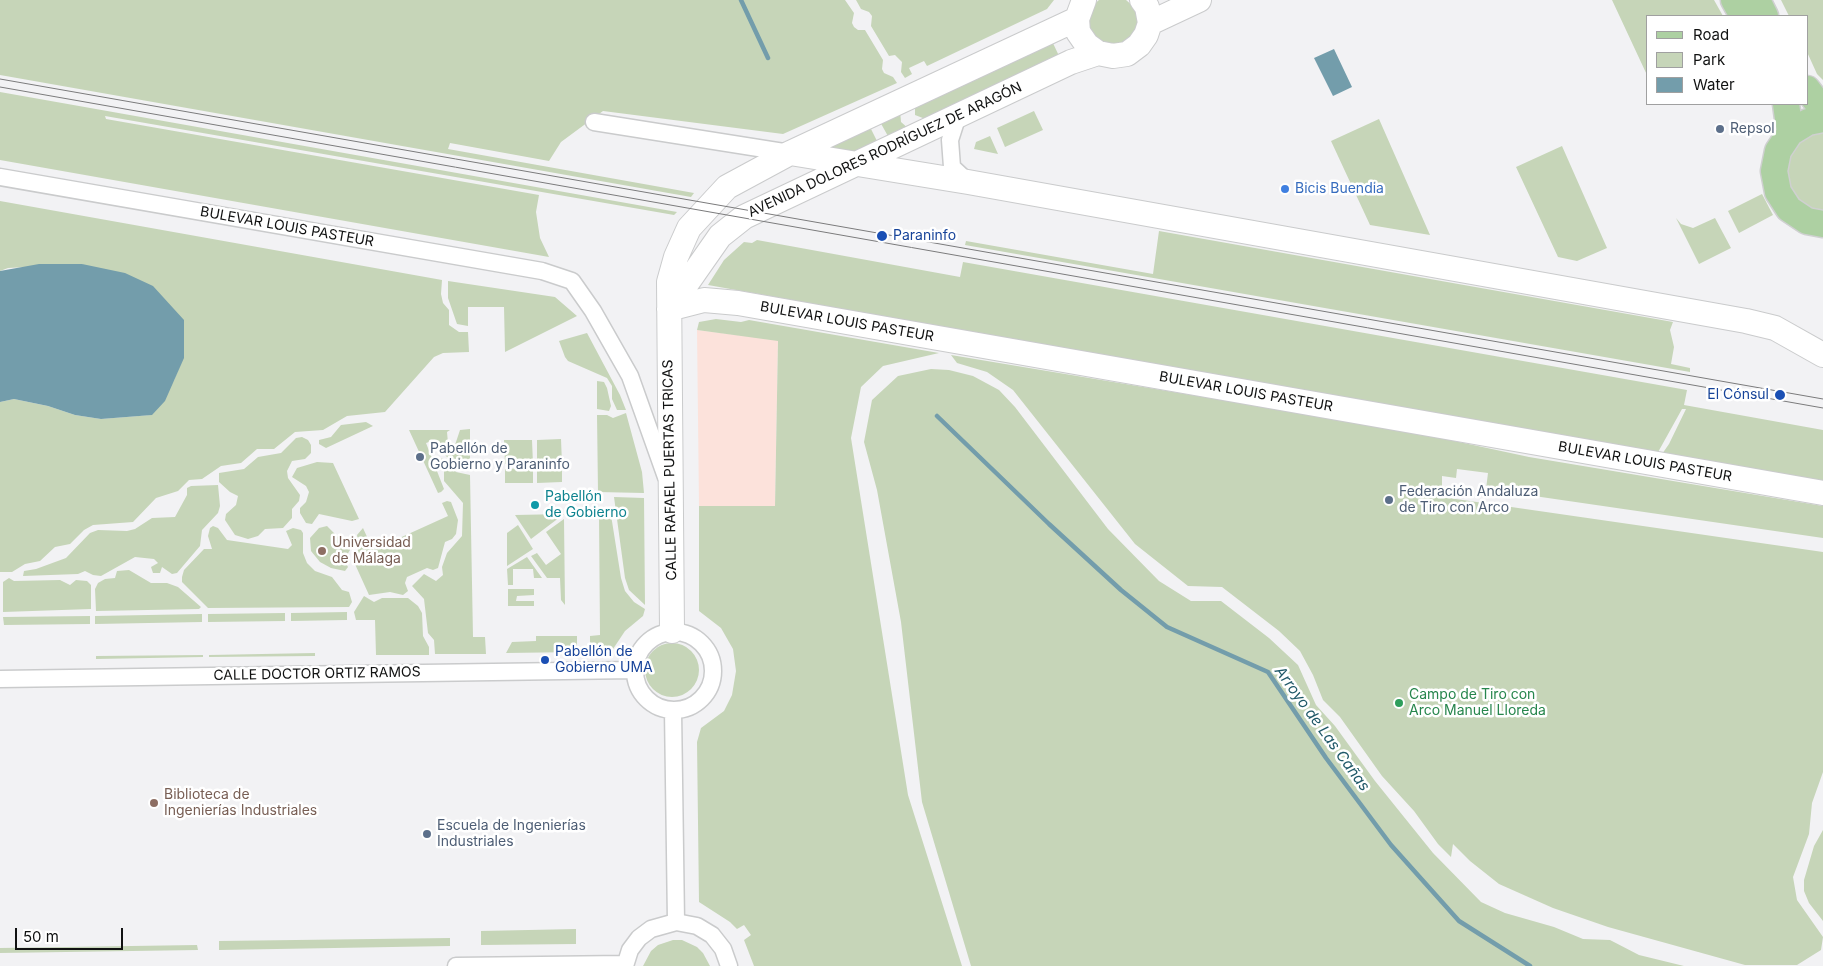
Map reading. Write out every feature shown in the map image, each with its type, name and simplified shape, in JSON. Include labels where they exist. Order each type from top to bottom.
[{"type":"main road","points":[[1734,0],[1742,15]]},
{"type":"main road","points":[[1758,0],[1765,15]]},
{"type":"main road","points":[[1808,91],[1823,110]]},
{"type":"main road","points":[[1786,105],[1790,133]]},
{"type":"main road","points":[[1823,119],[1808,122],[1790,133],[1778,151],[1774,171],[1778,192],[1789,209],[1807,221],[1823,224]]},
{"type":"street","points":[[1080,10],[1078,32],[1087,45],[1098,53],[1113,56],[1127,54],[1139,45],[1146,35],[1150,23],[1147,7],[1142,0]]},
{"type":"street","points":[[1150,23],[1199,0]]},
{"type":"street","points":[[669,301],[669,282],[676,257],[689,228],[717,195],[727,187],[790,153],[1080,10]]},
{"type":"street","name":"AVENIDA DOLORES RODRÍGUEZ DE ARAGÓN","points":[[669,301],[720,236],[744,217],[1071,62],[1098,53]]},
{"type":"street","points":[[958,115],[950,140],[952,167],[968,182]]},
{"type":"street","points":[[594,122],[968,182],[1746,320],[1775,328],[1823,355]]},
{"type":"street","name":"BULEVAR LOUIS PASTEUR","points":[[0,177],[542,271],[572,281],[593,311],[630,376],[670,487]]},
{"type":"street","name":"BULEVAR LOUIS PASTEUR","points":[[669,301],[704,300],[738,303],[1823,493]]},
{"type":"street","name":"CALLE RAFAEL PUERTAS TRICAS","points":[[669,301],[672,631]]},
{"type":"street","points":[[672,631],[685,632],[705,646],[712,657],[714,670],[709,688],[698,703],[686,708],[673,710],[661,708],[641,693],[636,682],[634,670],[637,655],[646,643],[658,634],[672,631]]},
{"type":"street","name":"CALLE DOCTOR ORTIZ RAMOS","points":[[0,679],[634,670]]},
{"type":"street","points":[[673,710],[676,922]]},
{"type":"street","points":[[456,966],[625,965],[630,950],[638,938],[651,929],[676,922],[697,926],[712,935],[723,949],[729,966]]},
{"type":"shaded area","points":[[697,330],[778,340],[775,506],[699,506]]},
{"type":"green space","points":[[0,0],[845,0],[854,13],[852,23],[854,27],[858,30],[865,30],[883,60],[882,69],[884,73],[893,77],[897,83],[783,134],[603,111],[561,142],[549,161],[450,143],[448,149],[694,193],[691,197],[0,75]]},
{"type":"green space","points":[[856,0],[1054,0],[1047,9],[927,66],[924,61],[909,68],[912,74],[905,78],[901,72],[902,62],[895,55],[889,56],[871,26],[872,16],[869,12],[861,9]]},
{"type":"green space","points":[[1099,0],[1126,0],[1134,7],[1140,22],[1135,37],[1107,49],[1086,28],[1091,7]]},
{"type":"green space","points":[[1612,0],[1714,0],[1722,15],[1646,15],[1646,73]]},
{"type":"green space","points":[[1781,0],[1823,0],[1823,80],[1817,74],[1808,54],[1808,15],[1788,15]]},
{"type":"green space","points":[[1051,39],[1060,58],[928,120],[915,115],[915,105]]},
{"type":"green space","points":[[0,92],[677,212],[674,215],[105,116],[106,119],[539,195],[536,212],[540,238],[549,257],[0,160]]},
{"type":"green space","points":[[900,110],[901,122],[909,129],[889,138],[879,120]]},
{"type":"green space","points":[[1034,111],[1043,130],[1005,147],[997,128]]},
{"type":"green space","points":[[1379,119],[1430,235],[1370,225],[1331,141]]},
{"type":"green space","points":[[869,125],[878,143],[852,155],[833,152],[833,144]]},
{"type":"green space","points":[[1823,127],[1823,215],[1793,199],[1784,161],[1809,130]]},
{"type":"green space","points":[[990,136],[998,154],[974,149],[976,142]]},
{"type":"green space","points":[[1562,146],[1607,248],[1577,261],[1558,257],[1516,167]]},
{"type":"green space","points":[[1762,194],[1773,215],[1739,233],[1728,211]]},
{"type":"green space","points":[[0,201],[442,280],[441,294],[443,303],[449,310],[449,325],[459,332],[468,332],[469,352],[443,353],[434,357],[385,412],[347,416],[323,430],[295,432],[274,449],[257,449],[241,463],[221,466],[202,479],[189,480],[178,491],[156,498],[133,522],[93,525],[84,530],[70,544],[55,547],[40,561],[25,564],[12,572],[0,572],[0,402],[14,399],[48,406],[75,415],[101,419],[151,415],[174,380],[183,358],[82,264],[8,268],[0,271]]},
{"type":"green space","points":[[1676,218],[1681,224],[1693,228],[1715,218],[1731,248],[1699,264]]},
{"type":"green space","points":[[1159,231],[1673,322],[1670,330],[1674,347],[1671,364],[1690,368],[1690,372],[965,245],[966,241],[1153,274]]},
{"type":"green space","points":[[757,240],[960,277],[963,262],[1687,390],[1684,405],[1823,430],[1823,482],[1662,454],[1686,409],[1682,409],[1657,454],[708,285],[724,260],[744,242],[752,243]]},
{"type":"green space","points":[[448,281],[555,297],[577,316],[505,352],[504,307],[468,307],[468,326],[457,324],[448,298]]},
{"type":"green space","points":[[716,319],[741,322],[749,320],[939,353],[883,366],[861,387],[851,438],[908,795],[962,966],[754,966],[744,940],[751,935],[744,925],[737,929],[730,922],[699,902],[697,742],[701,728],[724,711],[732,695],[736,671],[733,649],[721,628],[699,611],[699,506],[775,506],[778,341],[697,330],[699,322]]},
{"type":"green space","points":[[587,333],[626,410],[617,410],[612,399],[612,386],[607,378],[568,361],[565,357],[559,341]]},
{"type":"green space","points":[[951,355],[1408,431],[1529,457],[1823,506],[1823,538],[1486,489],[1488,473],[1457,469],[1456,478],[1442,476],[1442,497],[1823,552],[1823,772],[1812,803],[1809,834],[1793,877],[1797,900],[1823,937],[1821,950],[1797,965],[1745,965],[1608,927],[1553,908],[1499,884],[1470,861],[1453,844],[1451,857],[1438,844],[1414,811],[1382,776],[1340,717],[1323,700],[1313,675],[1300,651],[1279,631],[1222,587],[1188,586],[1135,544],[1013,390],[987,372],[957,363]]},
{"type":"green space","points":[[931,369],[949,370],[973,376],[999,390],[1015,407],[1108,529],[1159,581],[1191,601],[1221,601],[1269,638],[1298,665],[1316,705],[1335,726],[1375,781],[1433,853],[1481,902],[1505,913],[1554,927],[1583,939],[1610,940],[1639,955],[1684,966],[971,966],[922,802],[901,622],[877,490],[864,442],[872,400],[898,376]]},
{"type":"green space","points":[[597,381],[604,382],[607,388],[611,406],[609,411],[597,409]]},
{"type":"green space","points":[[626,413],[642,472],[644,493],[598,492],[597,415],[607,415],[613,418]]},
{"type":"green space","points":[[366,422],[373,426],[326,448],[319,444],[319,440],[331,437],[341,425]]},
{"type":"green space","points":[[470,429],[470,470],[459,469],[442,452],[443,449],[454,448],[460,430]]},
{"type":"green space","points":[[409,430],[450,430],[447,432],[448,443],[440,446],[429,442],[426,443],[444,489],[441,492],[438,493]]},
{"type":"green space","points":[[302,437],[308,440],[311,445],[311,453],[305,459],[292,461],[287,471],[288,478],[300,495],[299,501],[292,509],[292,518],[283,528],[265,529],[258,536],[248,539],[235,535],[225,520],[226,514],[236,505],[238,496],[230,492],[219,482],[219,473],[244,469],[258,457],[281,453],[296,438]]},
{"type":"green space","points":[[561,439],[562,464],[537,464],[537,440]]},
{"type":"green space","points":[[504,440],[532,440],[533,464],[505,464]]},
{"type":"green space","points":[[439,458],[443,459],[456,472],[470,475],[473,637],[485,637],[486,654],[435,654],[434,640],[428,633],[424,599],[412,586],[424,574],[436,581],[443,575],[442,567],[447,553],[462,536],[463,503],[444,481],[444,468],[438,462]]},
{"type":"green space","points":[[317,462],[333,463],[359,519],[352,521],[319,514],[312,524],[306,523],[300,513],[300,508],[306,502],[309,492],[306,486],[292,477],[297,468]]},
{"type":"green space","points":[[533,468],[533,483],[505,483],[505,469]]},
{"type":"green space","points":[[537,468],[562,468],[562,482],[537,483]]},
{"type":"green space","points":[[218,485],[220,506],[218,513],[202,530],[200,546],[177,573],[172,574],[162,567],[160,573],[153,573],[151,567],[158,563],[154,559],[135,557],[101,576],[85,571],[78,574],[23,576],[24,571],[36,569],[66,558],[90,533],[98,530],[127,531],[135,529],[152,518],[175,517],[187,495],[187,488],[191,486]]},
{"type":"green space","points":[[614,497],[644,498],[645,605],[629,590],[625,578]]},
{"type":"green space","points":[[451,502],[458,520],[456,534],[452,539],[445,542],[438,568],[433,570],[427,568],[407,577],[405,583],[408,591],[403,595],[390,592],[369,595],[354,562],[359,546],[357,535],[363,528],[373,550],[448,516],[442,503]]},
{"type":"green space","points":[[564,514],[531,539],[515,515]]},
{"type":"green space","points":[[599,515],[611,515],[621,578],[625,591],[634,602],[645,609],[643,616],[625,631],[613,649],[590,652],[590,636],[600,635]]},
{"type":"green space","points":[[564,519],[565,605],[561,600],[560,578],[547,578],[531,556],[537,553],[546,565],[561,554],[546,532]]},
{"type":"green space","points":[[518,525],[533,549],[507,566],[507,533]]},
{"type":"green space","points":[[213,526],[218,528],[227,540],[288,549],[292,545],[286,531],[293,528],[301,530],[303,533],[303,553],[307,563],[315,571],[332,577],[342,590],[349,592],[352,602],[349,607],[208,608],[182,582],[182,577],[184,570],[204,549],[212,549],[208,536],[210,528]]},
{"type":"green space","points":[[327,526],[340,539],[348,541],[350,550],[344,560],[348,567],[345,571],[331,568],[320,562],[311,551],[310,538],[319,528]]},
{"type":"green space","points":[[527,557],[542,578],[534,578],[533,569],[513,569],[513,585],[508,585],[507,569]]},
{"type":"green space","points":[[129,570],[151,583],[167,583],[178,587],[201,607],[199,609],[96,611],[95,589],[98,583],[105,579],[115,578],[117,571]]},
{"type":"green space","points":[[9,578],[14,581],[60,580],[70,585],[76,580],[87,581],[91,585],[91,609],[3,612],[3,582]]},
{"type":"green space","points":[[508,589],[534,589],[534,595],[517,596],[516,601],[534,601],[534,606],[508,606]]},
{"type":"green space","points":[[364,596],[374,602],[382,598],[408,598],[418,606],[422,613],[423,636],[429,647],[429,655],[376,655],[375,620],[356,620],[354,612]]},
{"type":"green space","points":[[347,612],[347,620],[291,621],[291,613]]},
{"type":"green space","points":[[285,613],[285,621],[208,622],[208,614]]},
{"type":"green space","points":[[202,614],[202,622],[95,624],[95,616]]},
{"type":"green space","points":[[90,616],[90,624],[4,625],[3,617]]},
{"type":"green space","points":[[536,636],[577,636],[577,652],[506,653],[512,642],[536,641]]},
{"type":"green space","points":[[667,643],[677,643],[687,647],[695,655],[699,670],[695,685],[687,693],[677,697],[667,697],[657,693],[649,685],[645,675],[645,665],[649,655],[657,647]]},
{"type":"green space","points":[[315,653],[315,656],[209,657],[209,655]]},
{"type":"green space","points":[[203,655],[203,657],[96,659],[96,656]]},
{"type":"green space","points":[[1823,830],[1823,921],[1809,903],[1804,891],[1804,880],[1814,846]]},
{"type":"green space","points":[[576,929],[576,944],[481,945],[481,931]]},
{"type":"green space","points":[[450,938],[450,946],[219,950],[219,941]]},
{"type":"green space","points":[[673,940],[682,940],[697,947],[703,953],[710,966],[643,966],[651,951],[658,945]]},
{"type":"green space","points":[[197,945],[198,950],[0,953],[0,948]]},
{"type":"water","points":[[1334,49],[1352,87],[1333,96],[1314,58]]},
{"type":"water","points":[[39,264],[82,264],[125,273],[153,286],[184,320],[184,358],[165,401],[152,415],[101,419],[75,415],[48,406],[14,399],[0,402],[0,271]]},
{"type":"waterway","name":"Arroyo de Las Cañas","points":[[741,0],[768,58]]},
{"type":"waterway","name":"Arroyo de Las Cañas","points":[[937,416],[1049,524],[1121,590],[1167,627],[1268,672],[1326,758],[1391,845],[1459,921],[1530,966]]},
{"type":"tram line","points":[[0,79],[1823,399]]},
{"type":"tram line","points":[[0,87],[1823,408]]},
{"type":"place","name":"Repsol","points":[[1720,129]]},
{"type":"place","name":"Bicis Buendia","points":[[1285,189]]},
{"type":"place","name":"Paraninfo","points":[[882,236]]},
{"type":"place","name":"El Cónsul","points":[[1780,395]]},
{"type":"place","name":"Pabellón de Gobierno y Paraninfo","points":[[420,457]]},
{"type":"place","name":"Federación Andaluza de Tiro con Arco","points":[[1389,500]]},
{"type":"place","name":"Pabellón de Gobierno","points":[[535,505]]},
{"type":"place","name":"Universidad de Málaga","points":[[322,551]]},
{"type":"place","name":"Pabellón de Gobierno UMA","points":[[545,660]]},
{"type":"place","name":"Campo de Tiro con Arco Manuel Lloreda","points":[[1399,703]]},
{"type":"place","name":"Biblioteca de Ingenierías Industriales","points":[[154,803]]},
{"type":"place","name":"Escuela de Ingenierías Industriales","points":[[427,834]]}]
